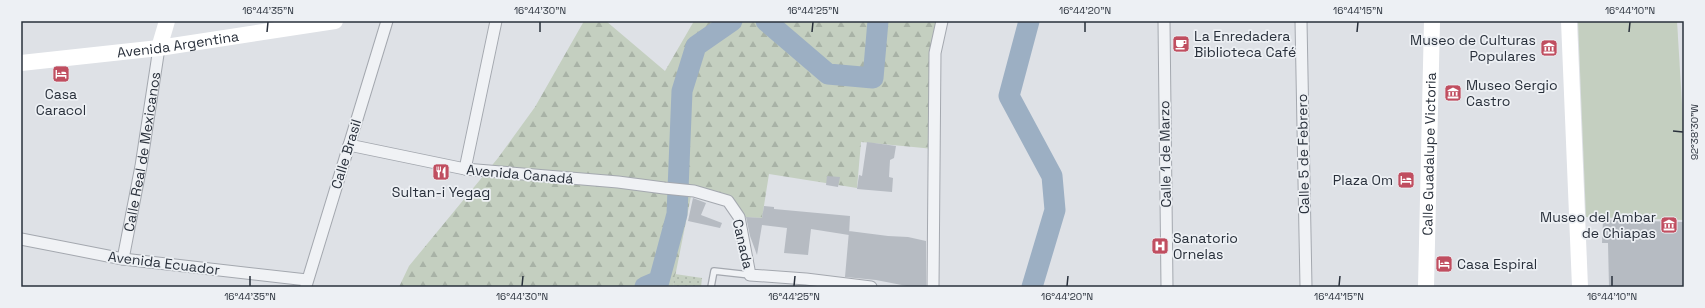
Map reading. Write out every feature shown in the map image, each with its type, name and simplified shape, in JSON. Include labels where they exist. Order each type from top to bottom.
[{"type":"main road","name":"Calle Real de Mexicanos","points":[[160,48],[167,21]]},
{"type":"main road","name":"Avenida Argentina","points":[[21,63],[160,48],[335,21]]},
{"type":"main road","name":"Calle Guadalupe Victoria","points":[[1426,287],[1432,21]]},
{"type":"main road","points":[[1569,21],[1580,287]]},
{"type":"street","name":"Calle Brasil","points":[[306,284],[387,21]]},
{"type":"street","points":[[465,170],[496,21]]},
{"type":"street","points":[[933,287],[935,53],[942,21]]},
{"type":"street","name":"Calle 1 de Marzo","points":[[1164,21],[1167,287]]},
{"type":"street","name":"Calle 5 de Febrero","points":[[1300,21],[1306,287]]},
{"type":"street","name":"Calle Real de Mexicanos","points":[[123,259],[142,166],[160,48]]},
{"type":"street","name":"Avenida Canadá","points":[[349,145],[465,170],[618,182],[694,191]]},
{"type":"street","name":"Canada","points":[[694,191],[728,201],[739,217],[750,275],[806,279],[872,287]]},
{"type":"street","name":"Avenida Ecuador","points":[[21,239],[123,259],[306,284]]},
{"type":"lane","points":[[711,287],[714,271],[750,275]]},
{"type":"green space","points":[[584,21],[606,21],[665,71],[694,21],[940,21],[934,149],[861,142],[857,188],[769,174],[762,218],[742,217],[693,186],[673,287],[399,287],[409,266],[498,158],[535,107]]},
{"type":"green space","points":[[1578,21],[1677,21],[1684,137],[1684,220],[1586,217]]},
{"type":"green space","points":[[675,274],[702,278],[701,287],[673,287]]},
{"type":"building","points":[[867,142],[896,146],[894,158],[890,160],[889,177],[893,178],[892,192],[857,189],[859,175],[862,176]]},
{"type":"building","points":[[827,176],[840,177],[838,187],[826,185]]},
{"type":"building","points":[[693,198],[706,203],[701,215],[722,223],[720,228],[688,221]]},
{"type":"building","points":[[764,206],[774,207],[774,209],[850,216],[849,235],[811,229],[808,255],[784,253],[787,228],[762,225],[757,255],[750,236],[746,217],[762,218]]},
{"type":"building","points":[[1603,220],[1684,222],[1684,287],[1609,287],[1608,243],[1602,243]]},
{"type":"building","points":[[849,231],[908,237],[926,241],[926,287],[912,287],[876,280],[845,277]]},
{"type":"waterway","points":[[645,287],[659,281],[677,214],[682,91],[696,46],[732,21]]},
{"type":"waterway","points":[[766,21],[828,74],[873,78],[878,21]]},
{"type":"waterway","points":[[1029,21],[1009,96],[1052,176],[1055,210],[1032,287]]},
{"type":"place","name":"La Enredadera Biblioteca Café","points":[[1181,44]]},
{"type":"place","name":"Museo de Culturas Populares","points":[[1549,48]]},
{"type":"place","name":"Casa Caracol","points":[[61,74]]},
{"type":"place","name":"Museo Sergio Castro","points":[[1453,93]]},
{"type":"place","name":"Sultan-i Yegag","points":[[441,172]]},
{"type":"place","name":"Plaza Om","points":[[1406,180]]},
{"type":"place","name":"Museo del Ambar de Chiapas","points":[[1669,225]]},
{"type":"place","name":"Sanatorio Ornelas","points":[[1160,246]]},
{"type":"place","name":"Casa Espiral","points":[[1444,264]]}]
